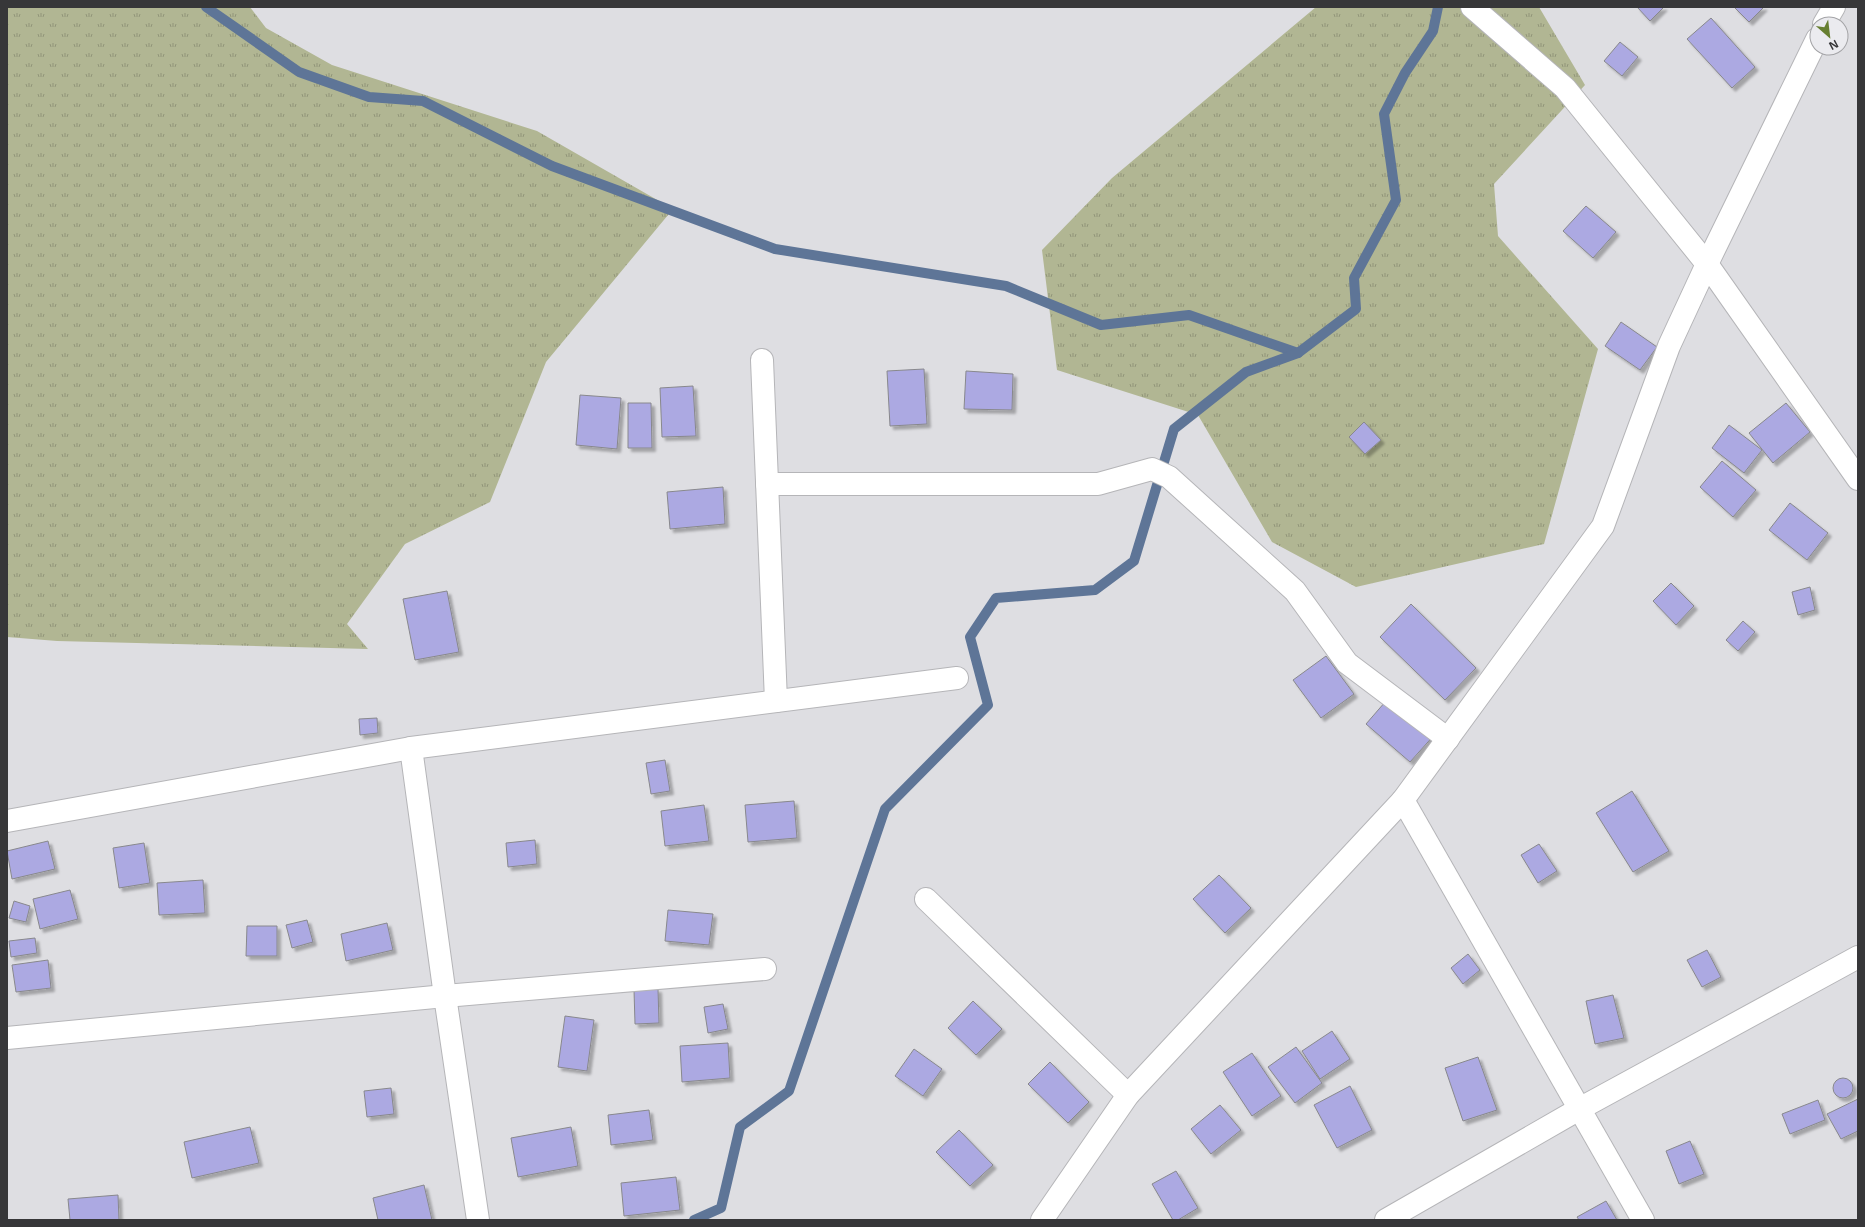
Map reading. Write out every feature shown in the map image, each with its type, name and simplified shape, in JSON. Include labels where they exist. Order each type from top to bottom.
[{"type":"street","points":[[1472,7],[1566,88],[1707,264],[1858,479]]},
{"type":"street","points":[[1829,16],[1834,7]]},
{"type":"street","points":[[1042,1220],[1128,1095],[1403,800],[1603,526],[1669,346],[1707,264],[1809,55]]},
{"type":"street","points":[[762,360],[776,701]]},
{"type":"street","points":[[766,484],[1098,484],[1160,473],[1295,591],[1347,663],[1448,739]]},
{"type":"street","points":[[7,822],[411,748],[957,678]]},
{"type":"street","points":[[411,748],[478,1220]]},
{"type":"street","points":[[1403,800],[1581,1108],[1643,1220]]},
{"type":"street","points":[[926,899],[1128,1095]]},
{"type":"street","points":[[1386,1220],[1581,1108],[1858,957]]},
{"type":"street","points":[[7,1038],[445,996],[765,969]]},
{"type":"green space","points":[[7,7],[250,7],[266,28],[332,65],[537,131],[673,209],[546,362],[490,502],[405,544],[347,624],[368,649],[57,641],[7,637]]},
{"type":"green space","points":[[1316,7],[1539,7],[1585,85],[1494,184],[1498,236],[1598,349],[1544,544],[1356,587],[1272,542],[1198,415],[1057,370],[1042,250],[1112,178]]},
{"type":"building","points":[[1637,7],[1664,7],[1650,21]]},
{"type":"building","points":[[1734,7],[1764,7],[1749,22]]},
{"type":"building","points":[[1711,18],[1755,67],[1732,88],[1687,39]]},
{"type":"building","points":[[1620,42],[1638,57],[1622,76],[1604,61]]},
{"type":"building","points":[[1586,206],[1616,232],[1593,258],[1563,231]]},
{"type":"building","points":[[1621,322],[1657,347],[1640,370],[1605,346]]},
{"type":"building","points":[[924,369],[927,424],[890,426],[887,371]]},
{"type":"building","points":[[966,371],[1013,374],[1012,410],[964,409]]},
{"type":"building","points":[[693,386],[696,436],[662,437],[660,388]]},
{"type":"building","points":[[580,395],[621,398],[617,449],[576,445]]},
{"type":"building","points":[[628,403],[651,403],[652,448],[628,448]]},
{"type":"building","points":[[1786,403],[1810,432],[1773,463],[1749,433]]},
{"type":"building","points":[[1364,422],[1381,440],[1365,454],[1349,437]]},
{"type":"building","points":[[1729,425],[1762,450],[1744,473],[1712,448]]},
{"type":"building","points":[[1722,461],[1756,490],[1733,517],[1700,487]]},
{"type":"building","points":[[723,487],[725,524],[670,529],[667,492]]},
{"type":"building","points":[[1790,503],[1828,533],[1807,560],[1769,530]]},
{"type":"building","points":[[1671,583],[1694,606],[1676,625],[1653,601]]},
{"type":"building","points":[[1810,587],[1815,610],[1798,615],[1792,592]]},
{"type":"building","points":[[447,591],[459,652],[415,660],[403,599]]},
{"type":"building","points":[[1411,604],[1476,668],[1445,700],[1380,637]]},
{"type":"building","points":[[1743,621],[1755,632],[1738,651],[1726,640]]},
{"type":"building","points":[[1326,656],[1354,694],[1321,718],[1293,680]]},
{"type":"building","points":[[1392,694],[1436,733],[1410,762],[1366,724]]},
{"type":"building","points":[[377,718],[378,733],[360,735],[359,719]]},
{"type":"building","points":[[665,760],[670,791],[651,794],[646,763]]},
{"type":"building","points":[[1632,791],[1669,851],[1633,872],[1596,813]]},
{"type":"building","points":[[794,801],[797,838],[748,842],[745,805]]},
{"type":"building","points":[[704,805],[709,841],[665,846],[661,811]]},
{"type":"building","points":[[535,840],[537,864],[508,867],[506,843]]},
{"type":"building","points":[[48,841],[55,869],[12,879],[7,851]]},
{"type":"building","points":[[144,843],[150,883],[119,888],[113,848]]},
{"type":"building","points":[[1539,844],[1557,871],[1538,883],[1521,855]]},
{"type":"building","points":[[1219,875],[1251,908],[1225,933],[1193,899]]},
{"type":"building","points":[[203,880],[205,913],[159,915],[157,883]]},
{"type":"building","points":[[70,890],[78,919],[40,929],[33,899]]},
{"type":"building","points":[[14,901],[30,906],[26,922],[9,918]]},
{"type":"building","points":[[668,910],[713,914],[709,945],[665,941]]},
{"type":"building","points":[[307,920],[313,942],[292,948],[286,925]]},
{"type":"building","points":[[387,923],[393,950],[346,961],[341,934]]},
{"type":"building","points":[[247,926],[277,926],[277,956],[246,956]]},
{"type":"building","points":[[35,938],[37,953],[11,957],[9,941]]},
{"type":"building","points":[[1707,950],[1721,977],[1702,987],[1687,960]]},
{"type":"building","points":[[1468,954],[1480,970],[1463,984],[1451,968]]},
{"type":"building","points":[[48,960],[51,988],[16,992],[12,965]]},
{"type":"building","points":[[658,989],[659,1023],[635,1024],[634,990]]},
{"type":"building","points":[[1613,995],[1624,1038],[1595,1044],[1586,1001]]},
{"type":"building","points":[[973,1001],[1002,1029],[976,1055],[948,1028]]},
{"type":"building","points":[[723,1004],[728,1029],[708,1033],[704,1007]]},
{"type":"building","points":[[565,1016],[594,1020],[587,1071],[558,1067]]},
{"type":"building","points":[[1332,1031],[1350,1059],[1320,1079],[1302,1051]]},
{"type":"building","points":[[728,1043],[730,1078],[682,1082],[680,1046]]},
{"type":"building","points":[[1296,1047],[1322,1083],[1295,1103],[1268,1067]]},
{"type":"building","points":[[914,1049],[942,1069],[923,1096],[895,1076]]},
{"type":"building","points":[[1252,1053],[1281,1096],[1252,1116],[1223,1072]]},
{"type":"building","points":[[1478,1057],[1497,1110],[1463,1121],[1445,1068]]},
{"type":"building","points":[[1050,1062],[1089,1102],[1068,1123],[1028,1084]]},
{"type":"building","points":[[1843,1078],[1850,1081],[1853,1088],[1850,1095],[1843,1098],[1836,1095],[1833,1088],[1836,1081]]},
{"type":"building","points":[[1350,1086],[1372,1130],[1337,1148],[1314,1105]]},
{"type":"building","points":[[391,1088],[394,1114],[367,1117],[364,1091]]},
{"type":"building","points":[[1858,1099],[1858,1131],[1841,1139],[1827,1114]]},
{"type":"building","points":[[1818,1100],[1825,1120],[1790,1134],[1782,1114]]},
{"type":"building","points":[[1220,1105],[1241,1130],[1211,1154],[1191,1129]]},
{"type":"building","points":[[649,1110],[653,1140],[611,1145],[608,1115]]},
{"type":"building","points":[[250,1127],[259,1163],[192,1178],[184,1142]]},
{"type":"building","points":[[571,1127],[578,1166],[518,1177],[511,1138]]},
{"type":"building","points":[[959,1130],[993,1165],[970,1186],[936,1152]]},
{"type":"building","points":[[1690,1141],[1704,1174],[1679,1184],[1666,1151]]},
{"type":"building","points":[[1176,1171],[1198,1208],[1178,1220],[1173,1220],[1152,1184]]},
{"type":"building","points":[[676,1177],[680,1210],[624,1216],[621,1183]]},
{"type":"building","points":[[424,1185],[432,1220],[378,1220],[373,1198]]},
{"type":"building","points":[[118,1195],[119,1220],[70,1220],[68,1199]]},
{"type":"building","points":[[1606,1201],[1617,1220],[1579,1220],[1577,1217]]},
{"type":"waterway","points":[[206,7],[299,72],[369,97],[423,101],[552,166],[775,249],[1006,286],[1101,325],[1189,315],[1298,353]]},
{"type":"waterway","points":[[694,1220],[721,1208],[740,1127],[789,1091],[885,809],[988,705],[970,637],[996,598],[1095,590],[1134,561],[1174,429],[1246,372],[1298,353],[1356,309],[1354,278],[1396,200],[1384,114],[1405,73],[1433,31],[1438,7]]}]
